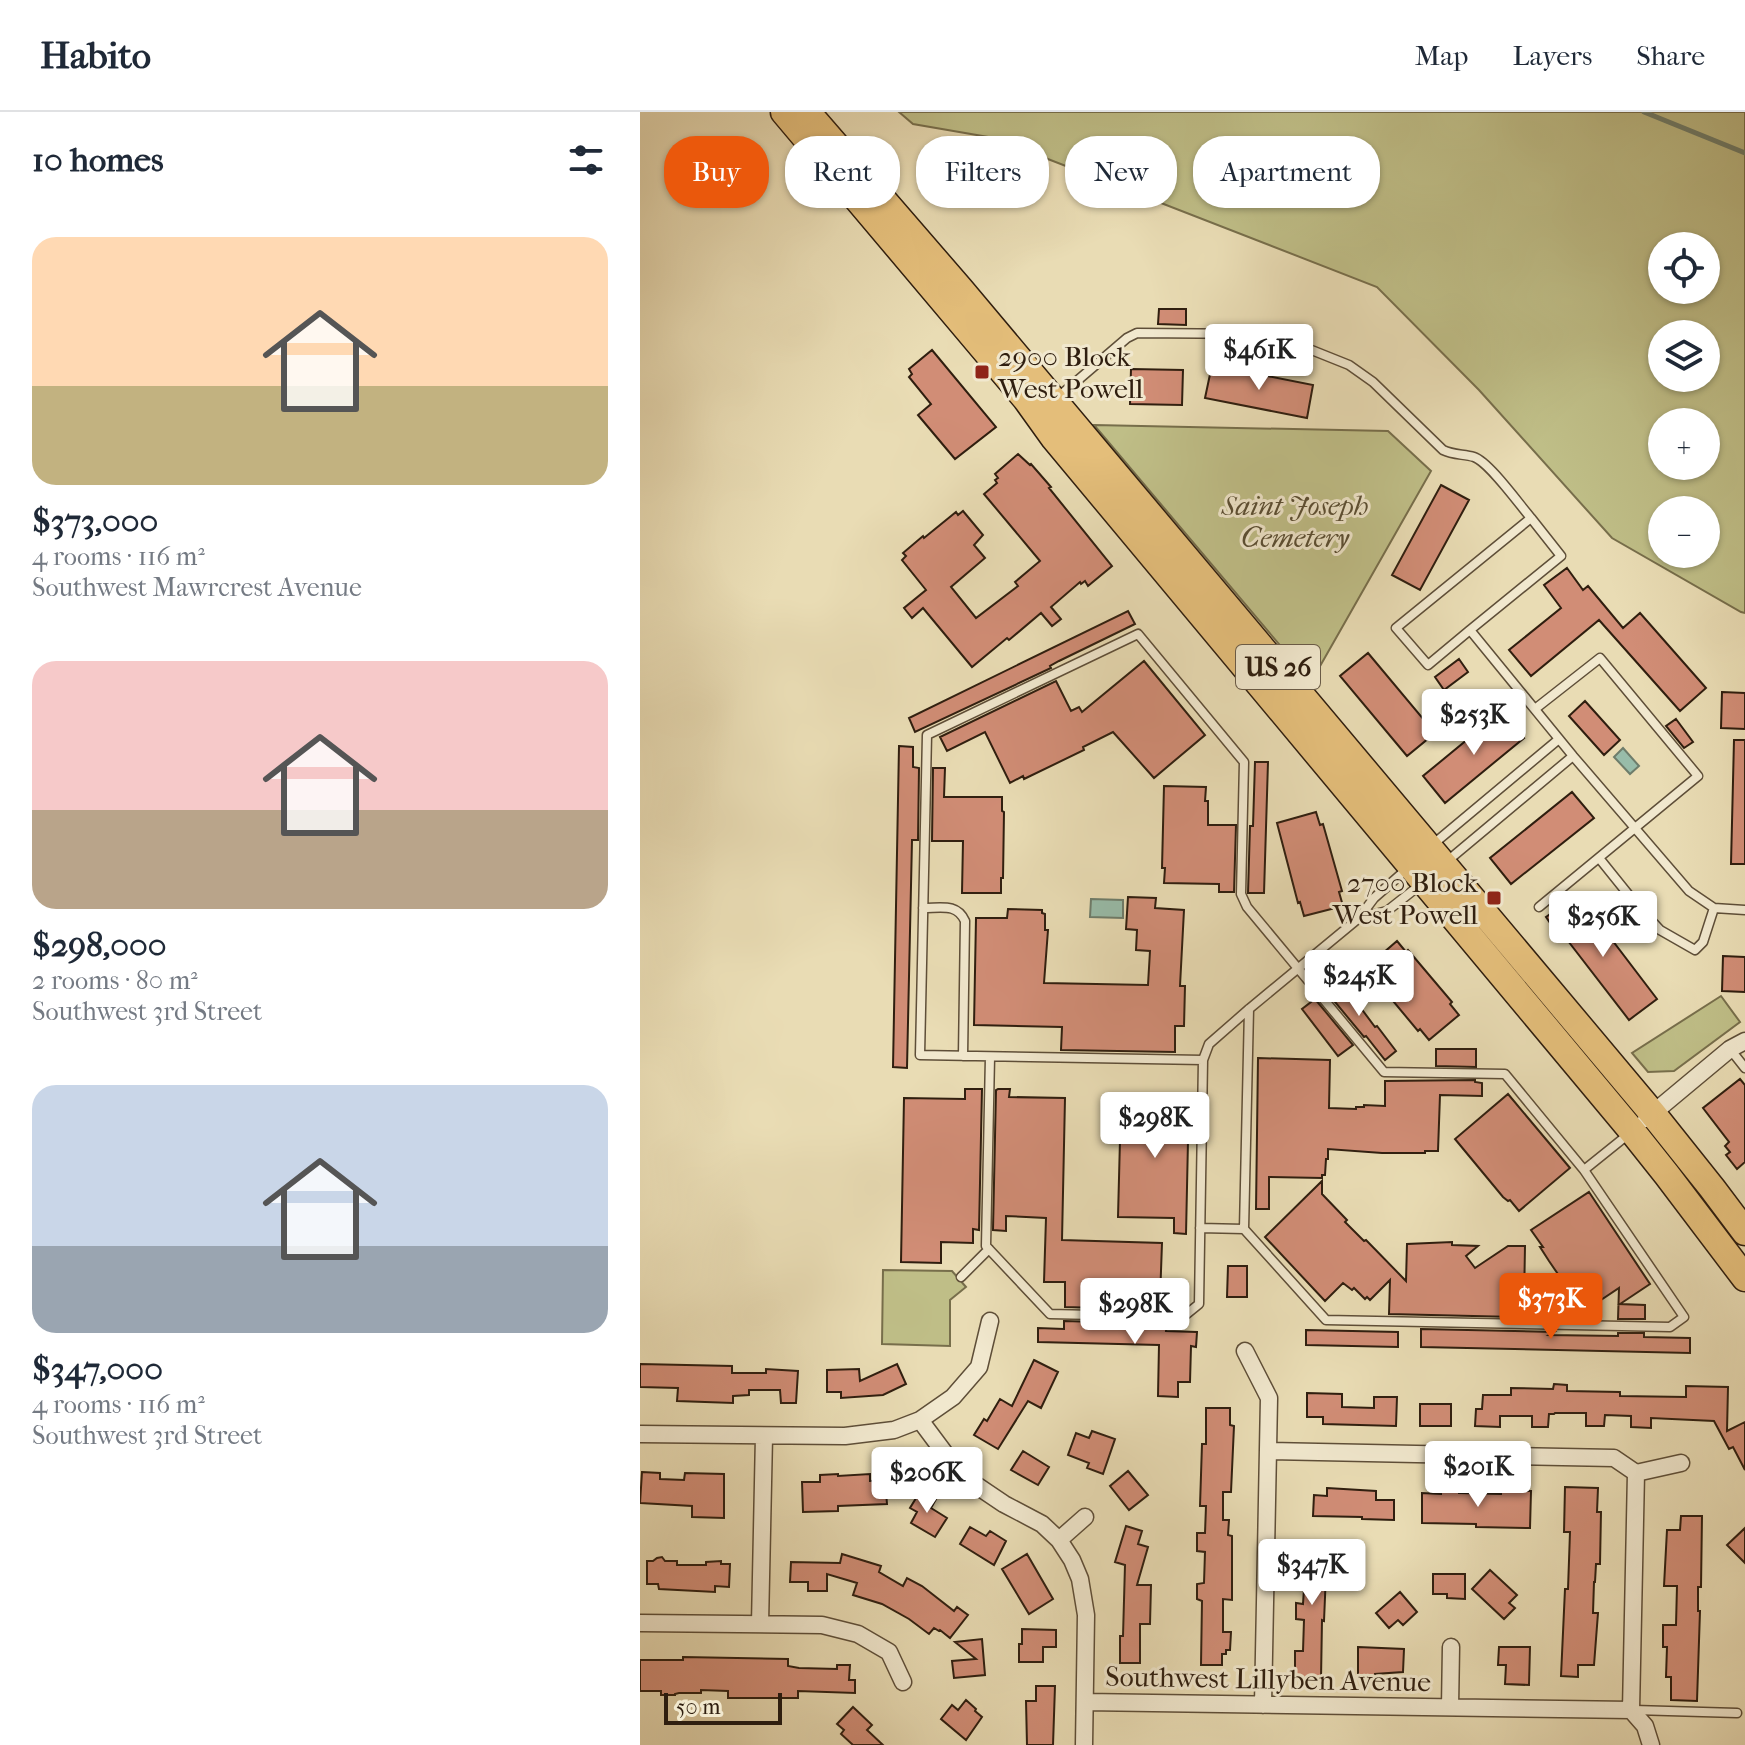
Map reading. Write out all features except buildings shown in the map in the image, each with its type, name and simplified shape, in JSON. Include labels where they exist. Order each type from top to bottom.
[{"type":"main road","name":"US 26","points":[[784,112],[1026,399],[1046,409]]},
{"type":"main road","name":"US 26","points":[[807,112],[1046,409],[1427,865],[1745,1278]]},
{"type":"main road","name":"US 26","points":[[1427,865],[1653,1114],[1745,1232]]},
{"type":"street","points":[[1632,1131],[1738,1045]]},
{"type":"street","points":[[640,1434],[845,1436],[894,1430],[920,1420],[953,1397],[979,1367],[990,1321]]},
{"type":"street","points":[[1245,1351],[1269,1398],[1263,1705]]},
{"type":"street","points":[[920,1420],[961,1475],[1004,1504],[1042,1524],[1059,1540],[1072,1560],[1080,1579],[1086,1615],[1084,1745]]},
{"type":"street","points":[[760,1624],[764,1436]]},
{"type":"street","points":[[1269,1451],[1614,1458],[1636,1473],[1681,1463]]},
{"type":"street","points":[[1636,1473],[1631,1710],[1645,1726],[1651,1745]]},
{"type":"street","points":[[1059,1540],[1085,1517]]},
{"type":"street","points":[[640,1623],[822,1625],[858,1634],[889,1652],[903,1682]]},
{"type":"street","name":"Southwest Lillyben Avenue","points":[[1450,1707],[1451,1647]]},
{"type":"street","name":"Southwest Lillyben Avenue","points":[[1085,1702],[1631,1710]]},
{"type":"lane","points":[[1046,409],[1127,338],[1137,333],[1261,334],[1294,343],[1349,365],[1373,382],[1443,450],[1476,458],[1486,465],[1531,518],[1561,556],[1428,665],[1396,628],[1531,518]]},
{"type":"lane","points":[[1470,630],[1689,891],[1714,908],[1745,910]]},
{"type":"lane","points":[[1203,1060],[920,1055],[927,735],[1138,634],[1244,762],[1241,894],[1247,907],[1384,1072],[1505,1074],[1584,1170],[1684,1317],[1670,1327],[1326,1320],[1244,1229],[1249,1009]]},
{"type":"lane","points":[[1535,709],[1600,658],[1698,776],[1539,907]]},
{"type":"lane","points":[[1359,918],[1387,911],[1427,865],[1559,739]]},
{"type":"lane","points":[[990,1057],[986,1246],[1050,1314],[1183,1317],[1199,1304],[1203,1060],[1209,1044],[1359,918],[1374,898],[1427,865],[1573,756]]},
{"type":"lane","points":[[1599,858],[1660,930],[1695,950],[1703,942],[1714,908]]},
{"type":"lane","points":[[923,908],[954,908],[961,912],[965,921],[963,1056]]},
{"type":"lane","points":[[1738,1045],[1745,1068]]},
{"type":"lane","points":[[1584,1170],[1632,1131]]},
{"type":"lane","points":[[1200,1228],[1244,1229]]},
{"type":"lane","points":[[961,1277],[989,1249]]},
{"type":"lane","points":[[1631,1710],[1737,1713]]},
{"type":"green space","points":[[899,112],[1745,112],[1745,613],[1664,568],[1720,568],[1720,496],[1648,496],[1648,559],[1612,538],[1479,390],[1377,287],[1174,208],[1177,208],[1177,136],[1065,136],[1065,166],[1049,159],[1049,136],[982,136],[913,124]]},
{"type":"green space","name":"Saint Joseph Cemetery","points":[[1094,425],[1388,431],[1431,471],[1311,682]]},
{"type":"green space","points":[[1721,996],[1740,1022],[1674,1071],[1648,1072],[1632,1053]]},
{"type":"green space","points":[[883,1270],[952,1271],[966,1287],[950,1300],[950,1346],[882,1344]]},
{"type":"shaded area","points":[[1623,748],[1639,766],[1630,774],[1614,757]]},
{"type":"shaded area","points":[[1091,899],[1123,900],[1123,918],[1090,917]]},
{"type":"waterway","points":[[1644,112],[1745,153]]},
{"type":"place","name":"2900 Block West Powell","points":[[982,372]]},
{"type":"place","name":"2700 Block West Powell","points":[[1494,898]]}]
